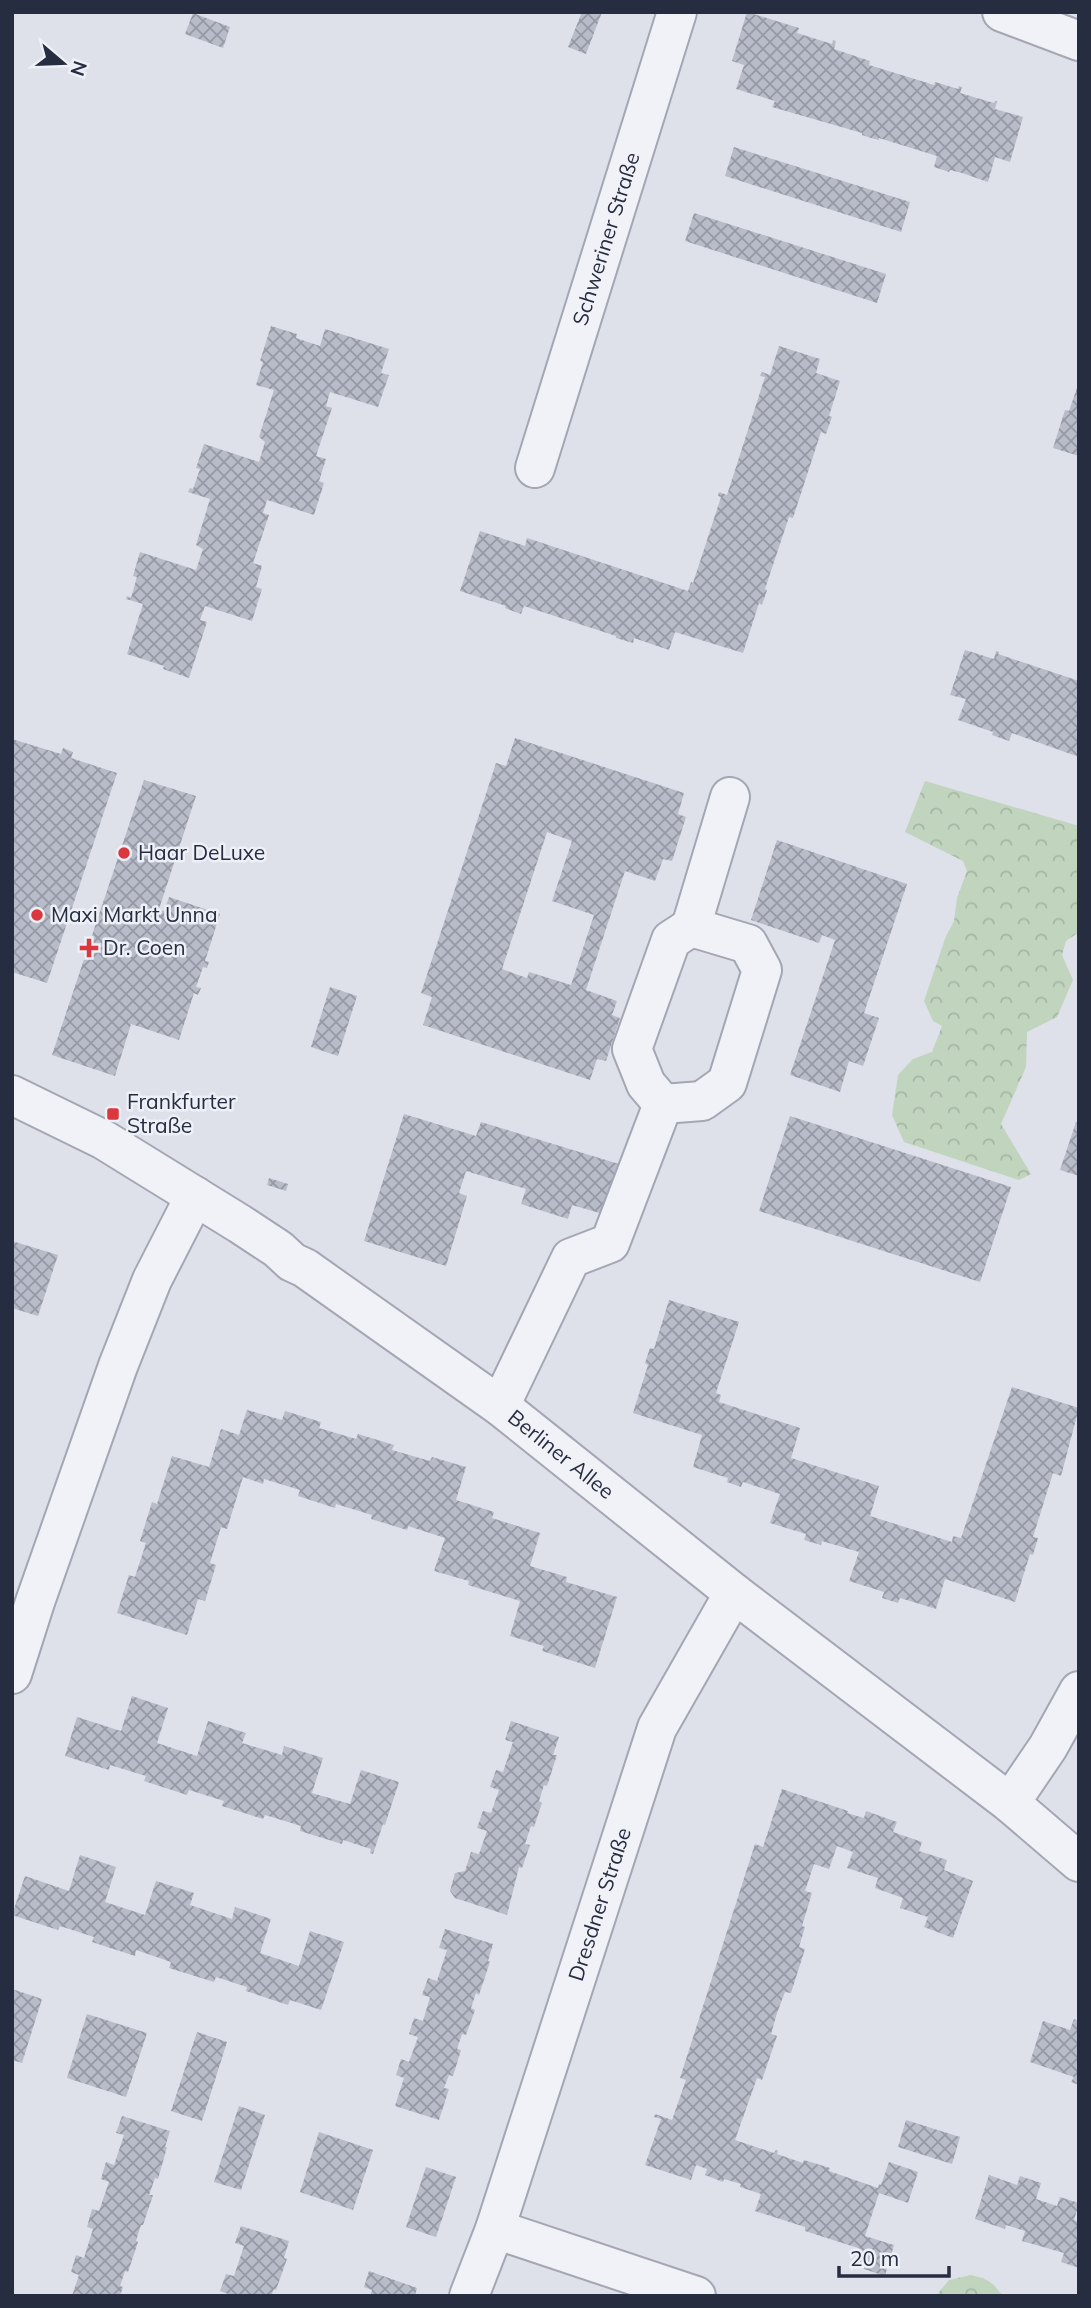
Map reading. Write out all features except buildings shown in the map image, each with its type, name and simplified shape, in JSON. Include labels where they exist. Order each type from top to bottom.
[{"type":"street","name":"Schweriner Straße","points":[[536,468],[677,12]]},
{"type":"street","points":[[1002,12],[1079,41]]},
{"type":"street","points":[[663,1104],[646,1084],[632,1049],[671,940],[691,927],[730,797]]},
{"type":"street","points":[[663,1104],[702,1101],[727,1083],[762,970],[748,944],[691,927]]},
{"type":"street","name":"Berliner Allee","points":[[12,1095],[104,1140],[195,1196],[278,1249],[292,1262],[500,1406],[734,1593],[1010,1803],[1079,1862]]},
{"type":"street","points":[[500,1406],[571,1258],[610,1243],[663,1104]]},
{"type":"street","points":[[12,1674],[118,1366],[152,1280],[195,1196]]},
{"type":"street","name":"Dresdner Straße","points":[[469,2296],[495,2229],[657,1728],[734,1593]]},
{"type":"street","points":[[1010,1803],[1048,1747],[1079,1691]]},
{"type":"street","points":[[495,2229],[696,2296]]},
{"type":"green space","points":[[925,781],[1079,826],[1079,932],[1066,941],[1062,955],[1073,980],[1057,1017],[1027,1032],[1026,1067],[1001,1124],[1031,1174],[1019,1180],[904,1142],[892,1115],[898,1075],[913,1059],[932,1052],[942,1026],[933,1021],[924,1001],[946,936],[954,921],[957,898],[967,871],[963,861],[905,832]]},
{"type":"green space","points":[[971,2275],[989,2281],[1002,2296],[936,2296],[949,2280]]},
{"type":"place","name":"Haar DeLuxe","points":[[124,853]]},
{"type":"place","name":"Maxi Markt Unna","points":[[37,915]]},
{"type":"place","name":"Dr. Coen","points":[[89,948]]},
{"type":"place","name":"Frankfurter Straße","points":[[113,1114]]}]
